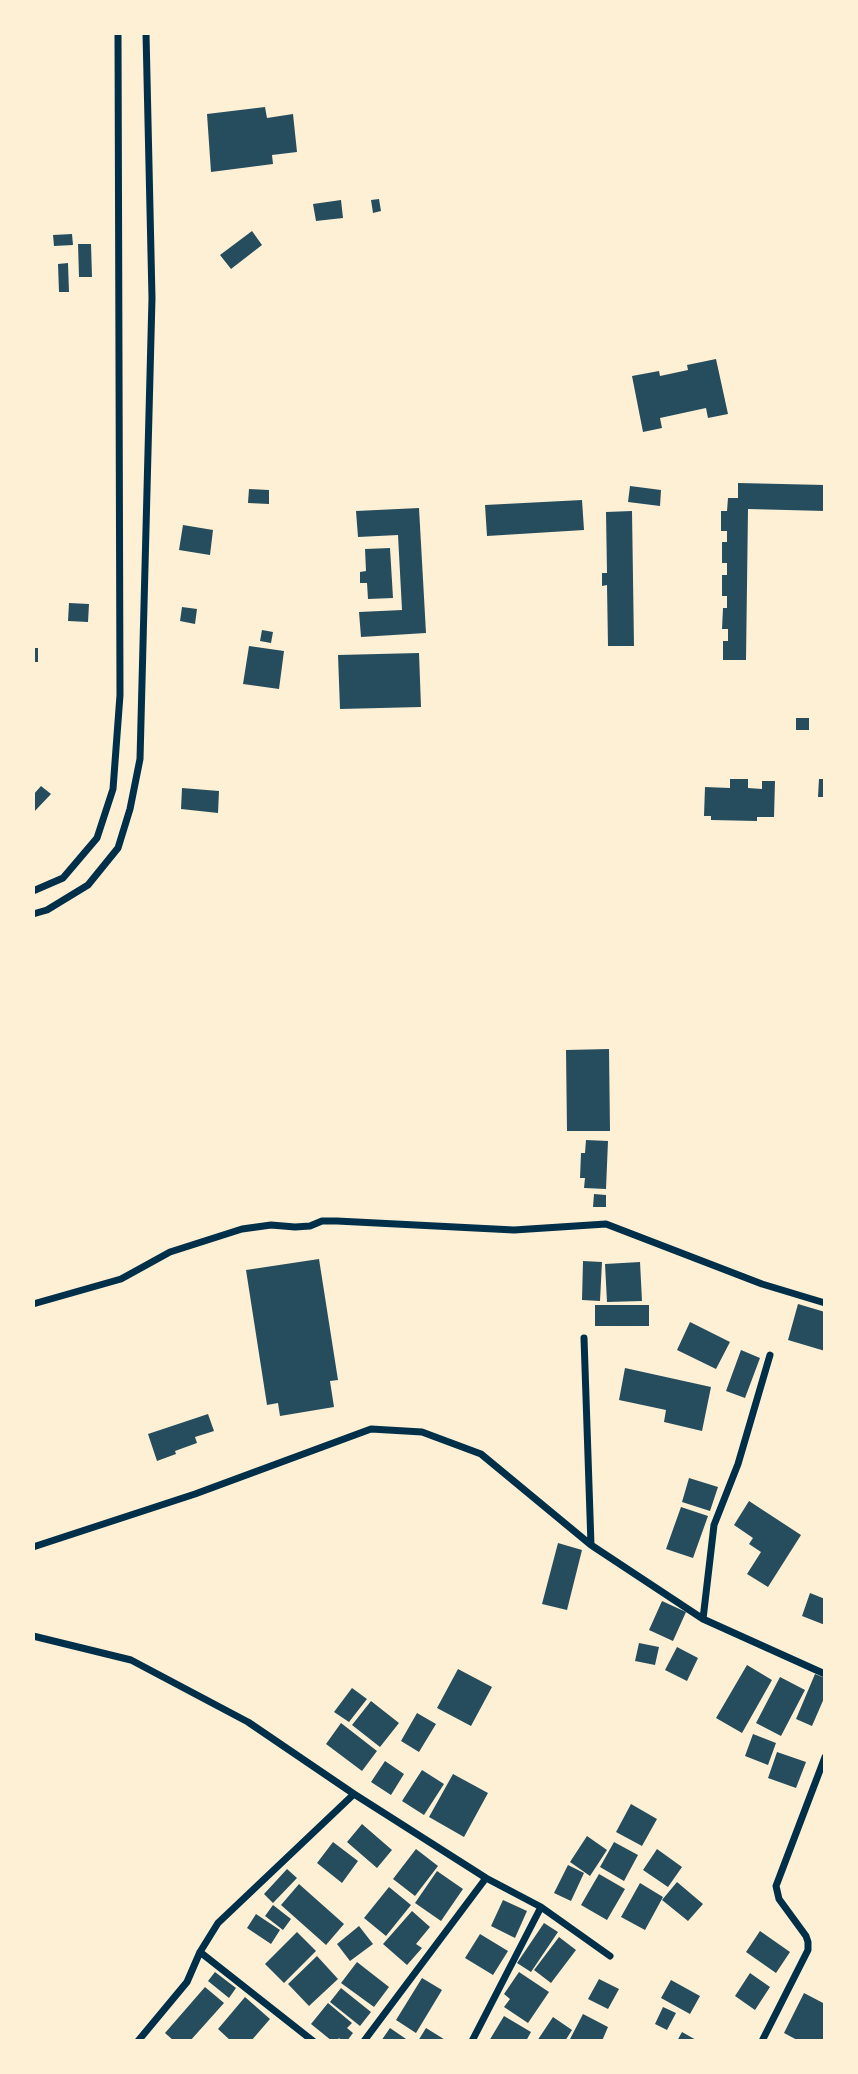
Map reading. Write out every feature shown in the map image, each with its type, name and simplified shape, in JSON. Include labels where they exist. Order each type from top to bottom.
[{"type":"street","points":[[33,891],[63,878],[97,838],[113,789],[120,695],[118,33]]},
{"type":"street","points":[[33,914],[47,910],[88,885],[118,848],[130,809],[140,759],[152,298],[146,33]]},
{"type":"street","points":[[33,1304],[121,1279],[170,1252],[242,1229],[271,1225],[310,1226],[322,1221],[514,1230],[606,1224],[762,1284],[825,1303]]},
{"type":"street","points":[[584,1338],[591,1545]]},
{"type":"street","points":[[703,1619],[714,1525],[738,1464],[770,1355]]},
{"type":"street","points":[[33,1547],[195,1494],[371,1429],[422,1432],[481,1454],[591,1545],[703,1619],[825,1674]]},
{"type":"street","points":[[33,1636],[131,1660],[248,1722],[354,1794],[486,1878],[541,1908],[610,1956]]},
{"type":"street","points":[[762,2041],[807,1950],[806,1936],[779,1899],[776,1886],[825,1757]]},
{"type":"street","points":[[138,2041],[187,1982],[200,1952],[218,1923],[354,1794]]},
{"type":"street","points":[[364,2041],[486,1878]]},
{"type":"street","points":[[472,2041],[541,1908]]},
{"type":"street","points":[[200,1952],[313,2041]]},
{"type":"building","points":[[265,107],[267,118],[293,114],[297,152],[272,155],[273,164],[211,172],[207,114]]},
{"type":"building","points":[[379,199],[381,211],[373,213],[371,200]]},
{"type":"building","points":[[341,200],[343,218],[316,221],[313,204]]},
{"type":"building","points":[[252,231],[262,245],[231,269],[220,255]]},
{"type":"building","points":[[72,234],[73,245],[54,246],[53,235]]},
{"type":"building","points":[[78,244],[91,244],[92,277],[79,277]]},
{"type":"building","points":[[68,263],[69,292],[59,292],[58,264]]},
{"type":"building","points":[[716,359],[728,414],[708,418],[706,408],[660,418],[662,428],[643,432],[632,376],[659,371],[660,376],[688,370],[687,365]]},
{"type":"building","points":[[738,483],[825,485],[825,511],[748,509],[746,660],[723,660],[723,641],[728,641],[728,629],[722,629],[723,608],[727,608],[727,596],[722,596],[722,575],[727,575],[727,563],[722,563],[722,542],[727,542],[727,531],[721,531],[721,511],[727,511],[728,498],[738,498]]},
{"type":"building","points":[[630,486],[661,490],[660,506],[628,502]]},
{"type":"building","points":[[249,489],[269,490],[269,504],[248,503]]},
{"type":"building","points":[[582,500],[584,530],[487,536],[485,505]]},
{"type":"building","points":[[419,508],[426,633],[361,637],[359,612],[402,610],[398,535],[358,537],[356,511]]},
{"type":"building","points":[[632,511],[634,646],[608,646],[607,585],[602,586],[602,573],[607,573],[606,512]]},
{"type":"building","points":[[183,525],[213,530],[210,555],[179,550]]},
{"type":"building","points":[[390,548],[393,598],[368,599],[367,583],[360,583],[360,572],[366,571],[365,549]]},
{"type":"building","points":[[69,603],[89,604],[88,622],[68,621]]},
{"type":"building","points":[[182,607],[197,609],[195,624],[180,621]]},
{"type":"building","points":[[262,630],[273,632],[271,643],[260,641]]},
{"type":"building","points":[[249,646],[284,651],[279,689],[243,684]]},
{"type":"building","points":[[33,648],[38,648],[38,662],[33,662]]},
{"type":"building","points":[[419,653],[421,707],[340,709],[338,655]]},
{"type":"building","points":[[796,718],[809,718],[809,730],[796,730]]},
{"type":"building","points":[[730,779],[748,779],[748,788],[762,789],[762,781],[775,781],[774,817],[757,817],[757,821],[711,820],[711,816],[704,816],[705,787],[730,788]]},
{"type":"building","points":[[819,779],[825,779],[825,797],[818,797]]},
{"type":"building","points":[[41,786],[51,794],[33,813],[33,795]]},
{"type":"building","points":[[182,788],[219,791],[218,813],[181,809]]},
{"type":"building","points":[[609,1049],[610,1131],[567,1131],[566,1050]]},
{"type":"building","points":[[586,1140],[608,1141],[606,1189],[584,1188],[585,1178],[580,1178],[581,1153],[585,1153]]},
{"type":"building","points":[[594,1194],[606,1195],[606,1207],[593,1207]]},
{"type":"building","points":[[319,1259],[338,1380],[330,1381],[334,1407],[280,1416],[278,1403],[267,1405],[246,1270]]},
{"type":"building","points":[[583,1261],[602,1262],[600,1301],[582,1300]]},
{"type":"building","points":[[640,1262],[642,1301],[607,1302],[605,1264]]},
{"type":"building","points":[[798,1304],[825,1312],[825,1351],[788,1340]]},
{"type":"building","points":[[595,1305],[649,1305],[649,1326],[595,1326]]},
{"type":"building","points":[[690,1322],[730,1342],[716,1369],[677,1350]]},
{"type":"building","points":[[741,1350],[760,1358],[745,1398],[726,1391]]},
{"type":"building","points":[[625,1368],[711,1387],[702,1431],[664,1422],[666,1410],[619,1400]]},
{"type":"building","points":[[208,1414],[214,1431],[195,1437],[197,1443],[157,1461],[148,1434]]},
{"type":"building","points":[[689,1478],[718,1487],[710,1511],[682,1502]]},
{"type":"building","points":[[749,1501],[801,1535],[768,1587],[747,1574],[761,1552],[749,1544],[753,1538],[734,1525]]},
{"type":"building","points":[[681,1507],[708,1516],[693,1558],[666,1549]]},
{"type":"building","points":[[558,1543],[582,1550],[567,1610],[542,1604]]},
{"type":"building","points":[[810,1593],[825,1599],[825,1625],[802,1616]]},
{"type":"building","points":[[662,1601],[686,1612],[673,1641],[649,1630]]},
{"type":"building","points":[[639,1643],[659,1647],[655,1665],[635,1661]]},
{"type":"building","points":[[677,1647],[698,1658],[687,1681],[665,1670]]},
{"type":"building","points":[[747,1665],[772,1680],[742,1733],[716,1718]]},
{"type":"building","points":[[458,1669],[492,1687],[471,1726],[437,1708]]},
{"type":"building","points":[[815,1674],[825,1678],[825,1696],[812,1726],[796,1719]]},
{"type":"building","points":[[780,1677],[805,1690],[781,1736],[756,1723]]},
{"type":"building","points":[[352,1688],[367,1699],[349,1722],[334,1712]]},
{"type":"building","points":[[371,1701],[399,1723],[380,1747],[352,1725]]},
{"type":"building","points":[[417,1713],[436,1724],[419,1752],[401,1741]]},
{"type":"building","points":[[341,1723],[377,1751],[362,1771],[326,1744]]},
{"type":"building","points":[[753,1734],[776,1743],[768,1765],[745,1756]]},
{"type":"building","points":[[777,1752],[806,1762],[796,1788],[768,1778]]},
{"type":"building","points":[[385,1761],[404,1774],[391,1795],[371,1782]]},
{"type":"building","points":[[422,1770],[444,1784],[424,1815],[402,1801]]},
{"type":"building","points":[[453,1774],[488,1793],[464,1837],[429,1817]]},
{"type":"building","points":[[631,1804],[657,1819],[642,1846],[616,1832]]},
{"type":"building","points":[[362,1824],[392,1850],[377,1868],[347,1842]]},
{"type":"building","points":[[587,1836],[607,1850],[590,1876],[570,1862]]},
{"type":"building","points":[[333,1842],[358,1861],[342,1883],[317,1863]]},
{"type":"building","points":[[614,1842],[638,1855],[624,1881],[600,1867]]},
{"type":"building","points":[[416,1849],[438,1866],[415,1896],[393,1879]]},
{"type":"building","points":[[657,1849],[682,1867],[668,1887],[643,1870]]},
{"type":"building","points":[[568,1865],[584,1873],[571,1901],[554,1893]]},
{"type":"building","points":[[287,1869],[297,1878],[273,1903],[264,1894]]},
{"type":"building","points":[[437,1871],[463,1889],[441,1921],[415,1903]]},
{"type":"building","points":[[599,1874],[625,1889],[607,1920],[581,1905]]},
{"type":"building","points":[[677,1882],[703,1904],[688,1921],[662,1900]]},
{"type":"building","points":[[640,1883],[663,1897],[645,1930],[621,1917]]},
{"type":"building","points":[[299,1884],[344,1924],[326,1945],[281,1905]]},
{"type":"building","points":[[389,1887],[411,1905],[386,1936],[364,1918]]},
{"type":"building","points":[[503,1900],[527,1911],[515,1938],[491,1926]]},
{"type":"building","points":[[273,1905],[291,1919],[283,1930],[265,1916]]},
{"type":"building","points":[[412,1911],[430,1927],[416,1944],[422,1948],[407,1965],[383,1944]]},
{"type":"building","points":[[256,1914],[280,1930],[271,1944],[247,1928]]},
{"type":"building","points":[[544,1923],[558,1932],[531,1972],[517,1963]]},
{"type":"building","points":[[359,1926],[373,1944],[350,1961],[337,1944]]},
{"type":"building","points":[[760,1931],[790,1952],[776,1973],[746,1952]]},
{"type":"building","points":[[297,1932],[316,1951],[284,1983],[265,1964]]},
{"type":"building","points":[[480,1934],[508,1951],[493,1975],[465,1958]]},
{"type":"building","points":[[559,1937],[576,1950],[551,1983],[534,1970]]},
{"type":"building","points":[[317,1956],[338,1979],[309,2006],[288,1984]]},
{"type":"building","points":[[357,1962],[389,1987],[374,2007],[341,1983]]},
{"type":"building","points":[[215,1972],[236,1988],[229,1998],[208,1981]]},
{"type":"building","points":[[519,1972],[549,1992],[528,2023],[504,2007],[510,1999],[504,1994]]},
{"type":"building","points":[[750,1973],[770,1987],[755,2010],[735,1996]]},
{"type":"building","points":[[422,1978],[442,1990],[416,2033],[396,2020]]},
{"type":"building","points":[[599,1979],[619,1989],[608,2009],[588,1999]]},
{"type":"building","points":[[671,1980],[700,1996],[690,2014],[661,1998]]},
{"type":"building","points":[[205,1987],[224,2003],[190,2041],[174,2041],[165,2033]]},
{"type":"building","points":[[341,1988],[371,2012],[360,2026],[330,2002]]},
{"type":"building","points":[[804,1993],[825,2004],[825,2041],[799,2041],[784,2033]]},
{"type":"building","points":[[245,1997],[270,2019],[251,2041],[231,2041],[218,2029]]},
{"type":"building","points":[[328,2003],[352,2023],[347,2028],[353,2033],[347,2041],[339,2038],[332,2041],[311,2024]]},
{"type":"building","points":[[663,2007],[676,2013],[667,2030],[655,2024]]},
{"type":"building","points":[[583,2014],[608,2027],[602,2041],[569,2041]]},
{"type":"building","points":[[504,2016],[531,2032],[526,2041],[489,2041]]},
{"type":"building","points":[[553,2017],[572,2030],[565,2041],[537,2041]]},
{"type":"building","points":[[390,2028],[409,2041],[381,2041]]},
{"type":"building","points":[[426,2028],[447,2041],[418,2041]]},
{"type":"building","points":[[682,2032],[698,2041],[677,2041]]}]
